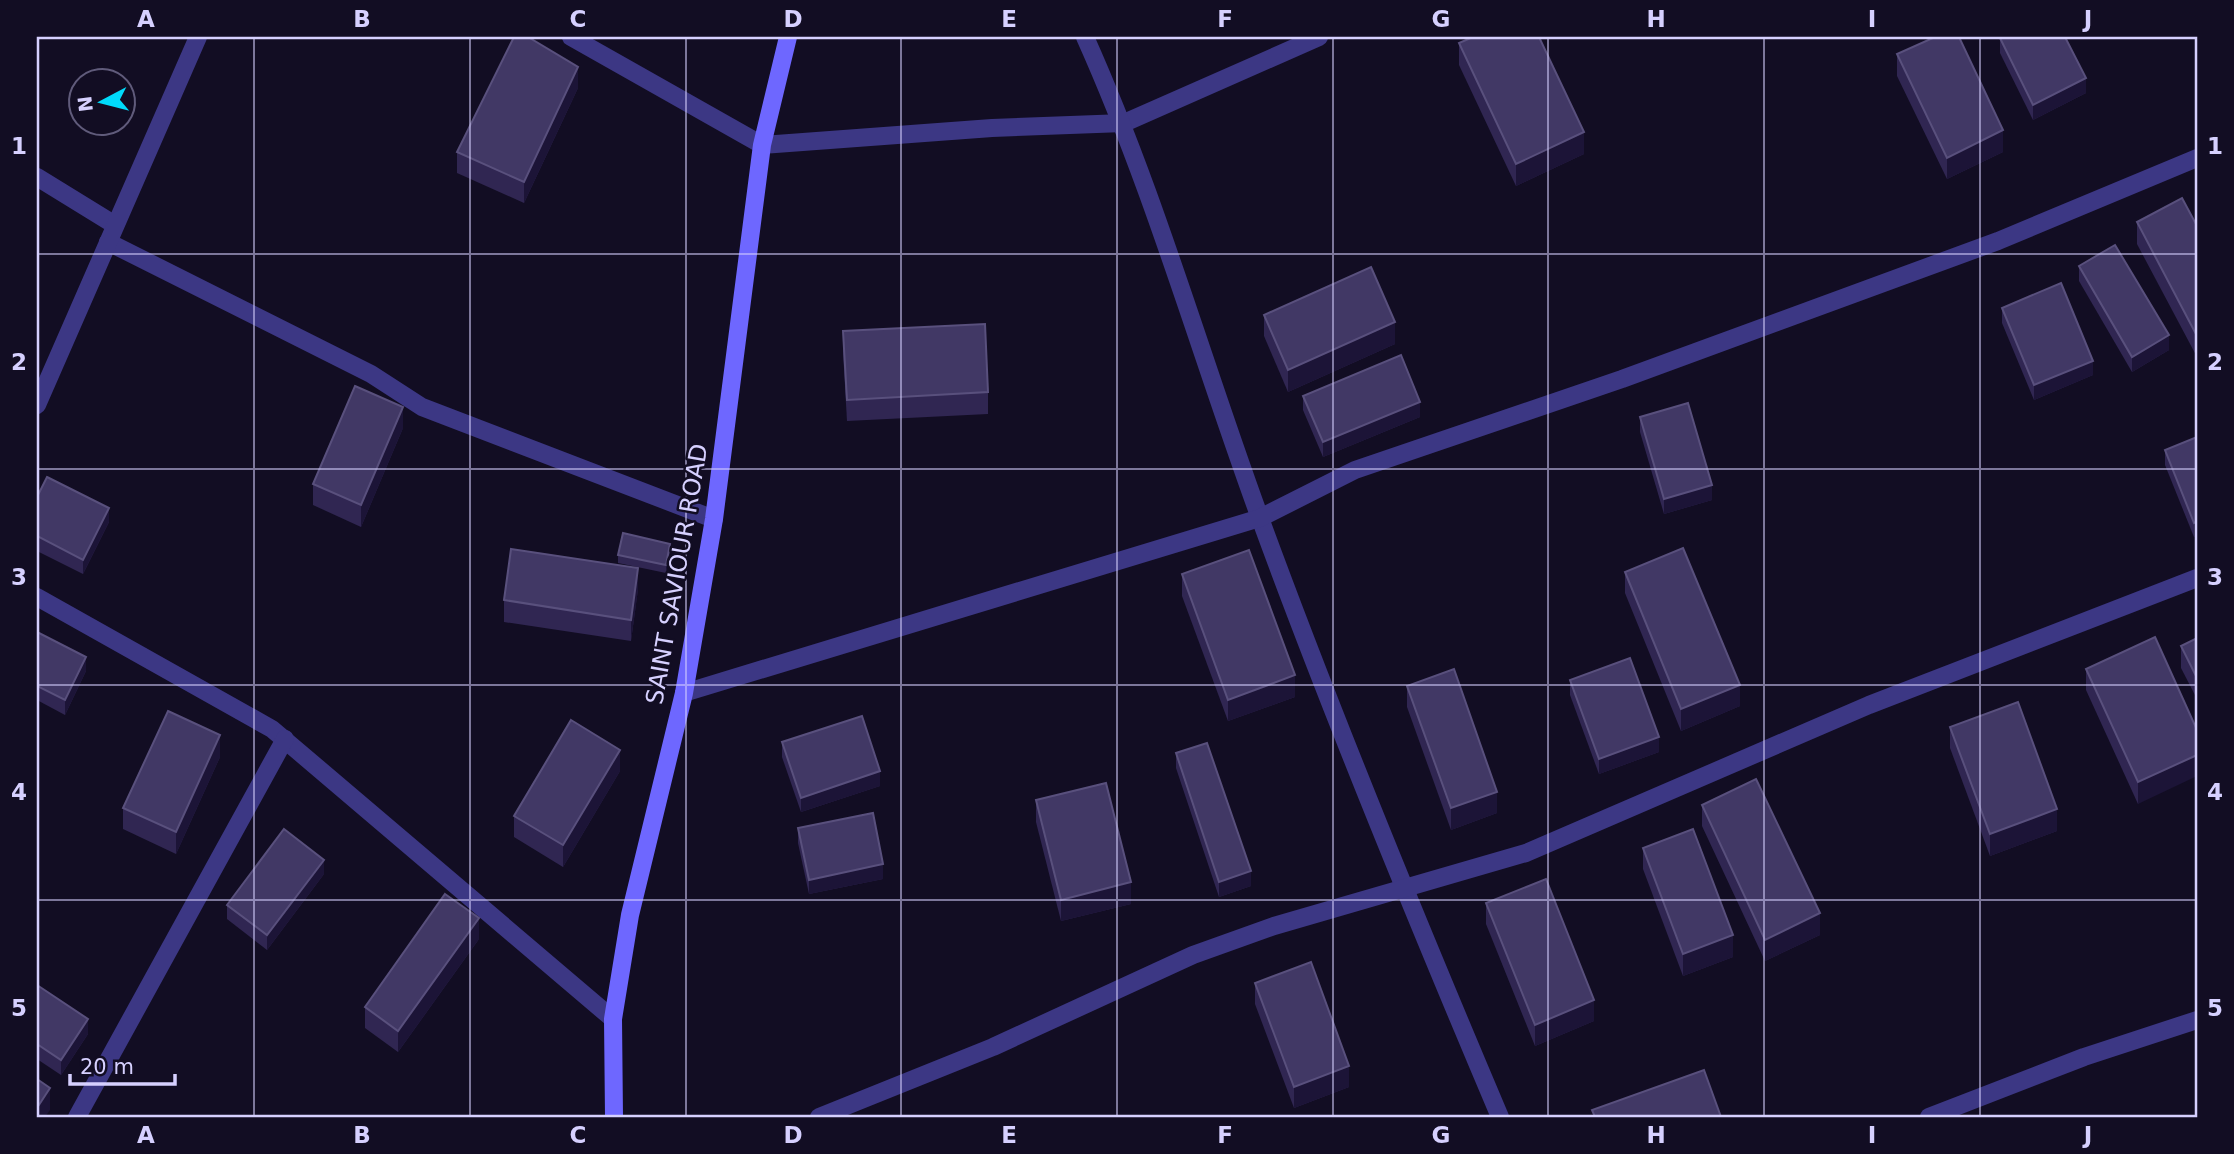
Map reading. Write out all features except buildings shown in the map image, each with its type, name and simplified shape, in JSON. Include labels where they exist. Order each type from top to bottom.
[{"type":"street","points":[[37,405],[198,37]]},
{"type":"street","points":[[571,37],[762,145],[992,128],[1124,123],[1319,37]]},
{"type":"street","name":"SAINT SAVIOUR ROAD","points":[[614,1117],[612,1019],[630,915],[684,693],[714,519],[762,145],[788,37]]},
{"type":"street","points":[[1086,37],[1124,123],[1260,518],[1404,891],[1500,1117]]},
{"type":"street","points":[[684,693],[1260,518],[1355,470],[1622,379],[1998,241],[2197,158]]},
{"type":"street","points":[[37,177],[112,234],[371,374],[422,407],[714,519]]},
{"type":"street","points":[[818,1117],[993,1047],[1193,955],[1274,926],[1404,891],[1526,853],[1869,705],[2197,578]]},
{"type":"street","points":[[37,597],[285,739],[612,1019]]},
{"type":"street","points":[[77,1117],[285,739]]},
{"type":"street","points":[[1929,1117],[2084,1057],[2197,1020]]}]
